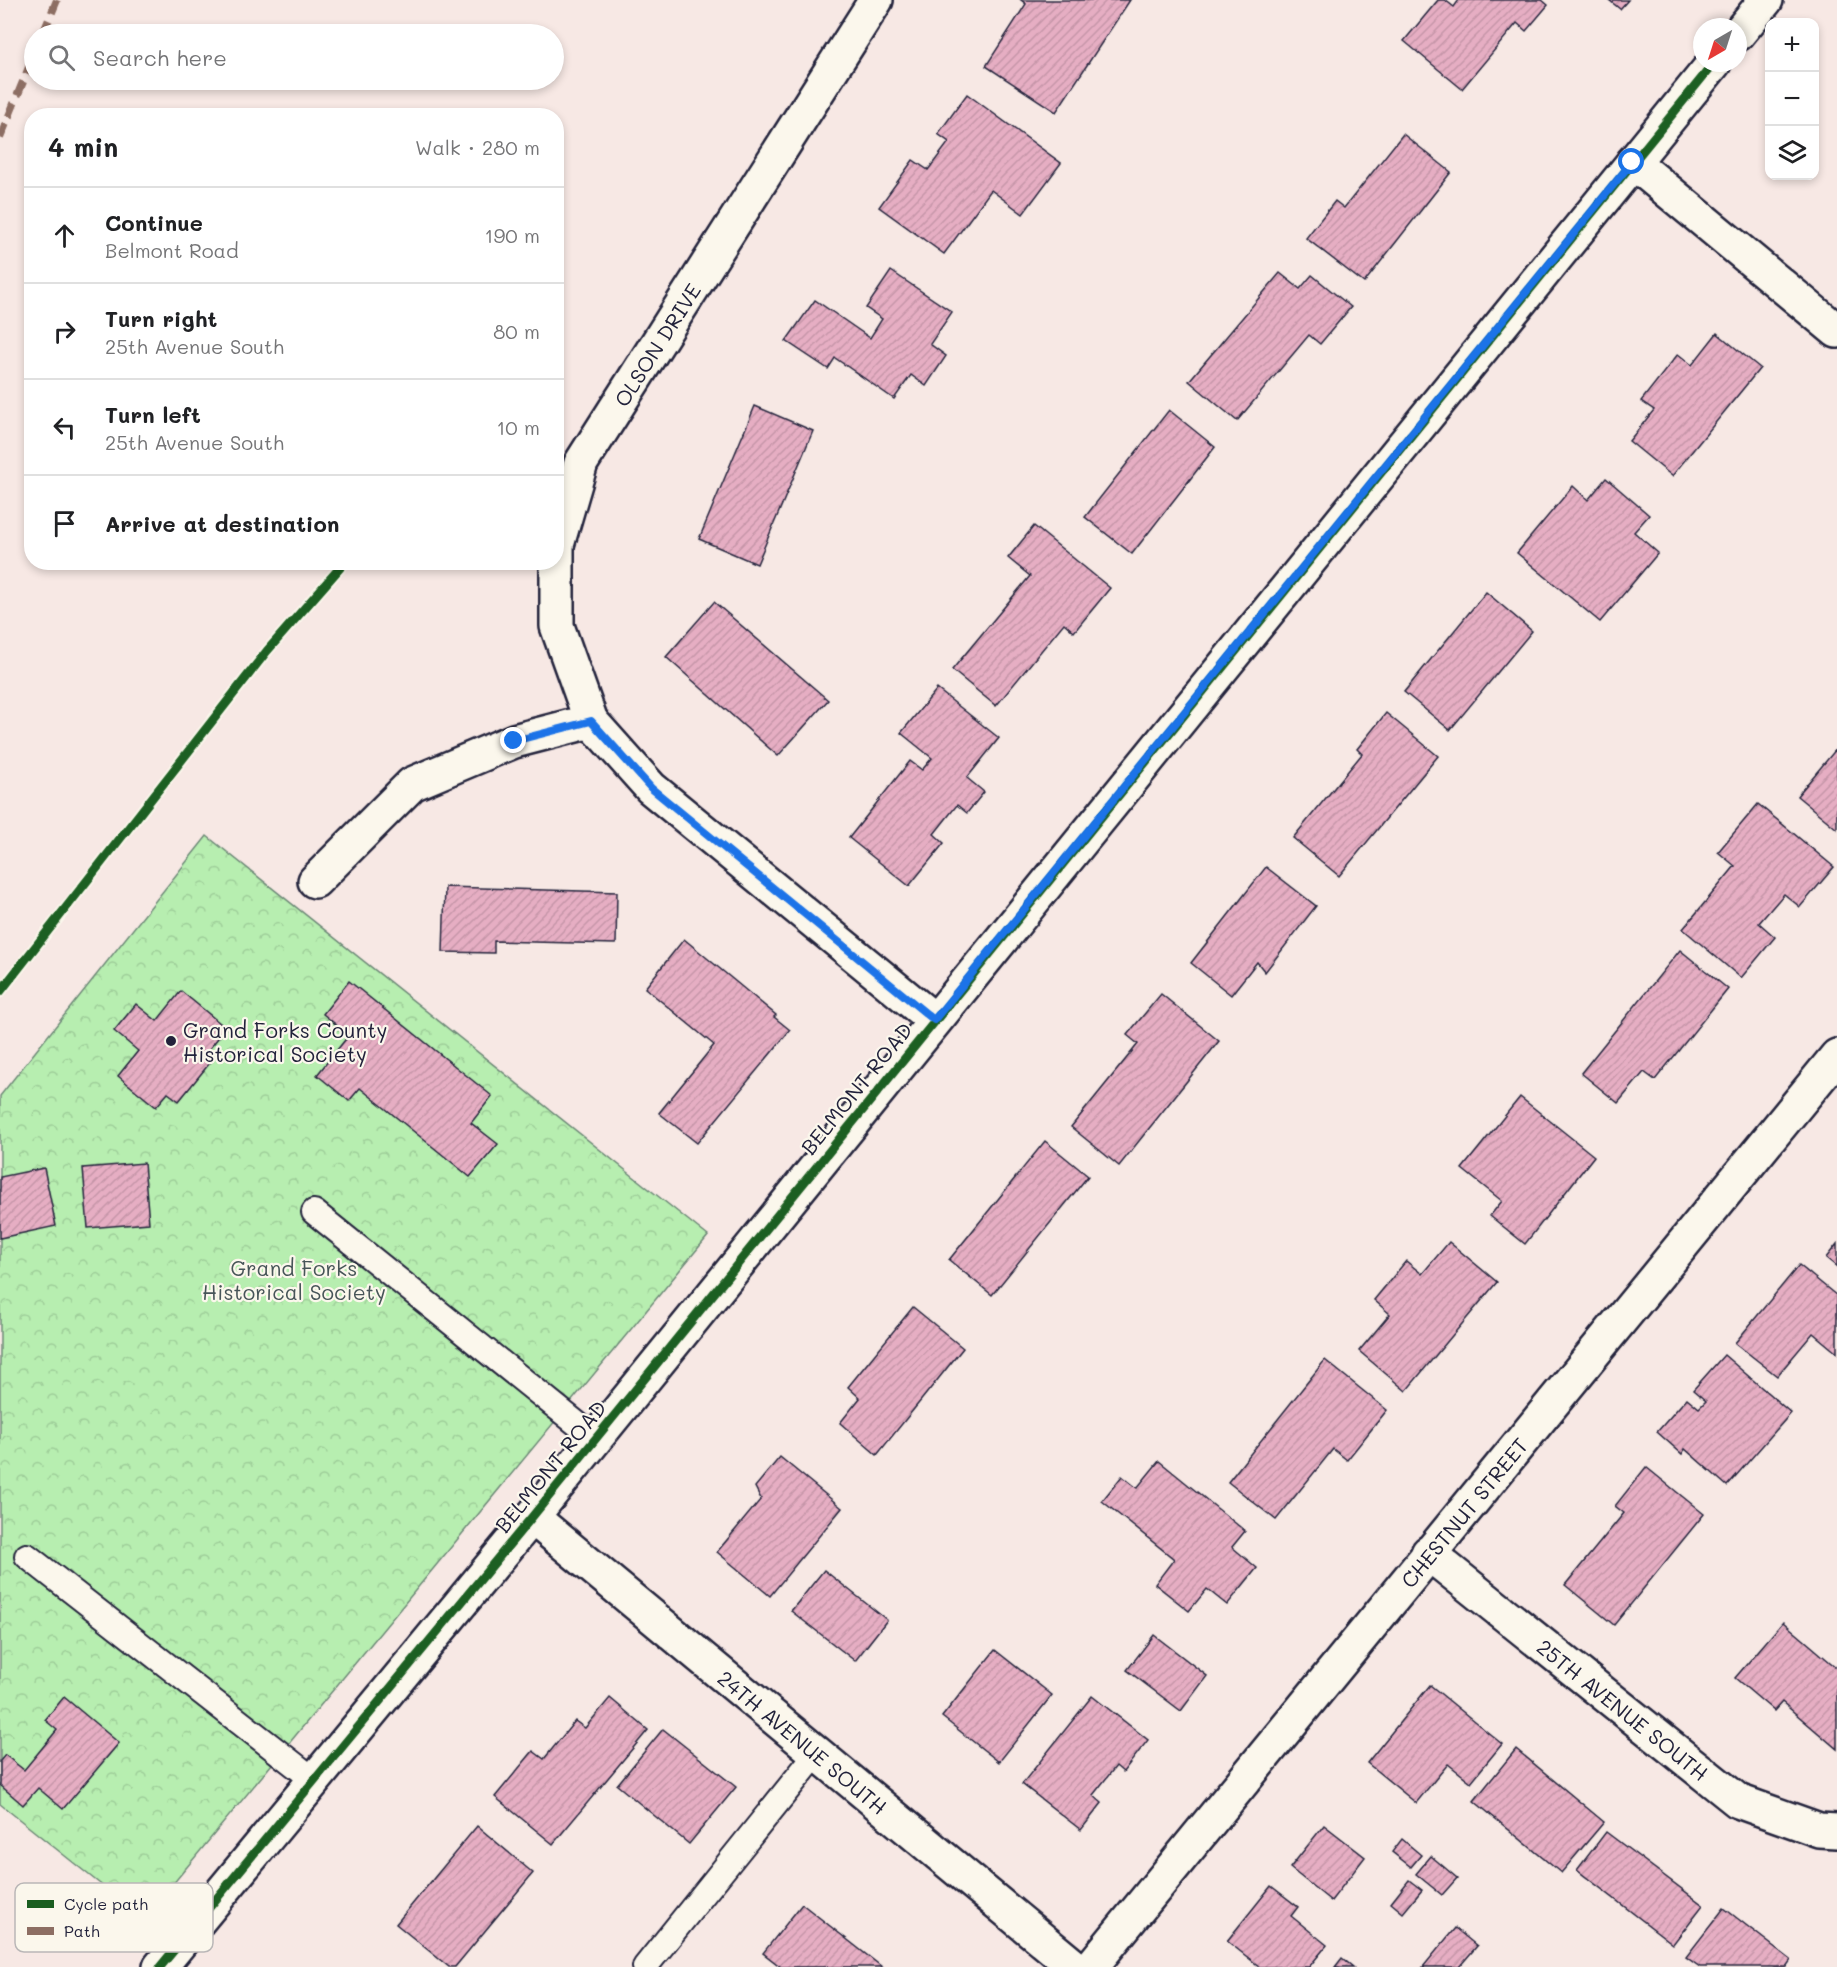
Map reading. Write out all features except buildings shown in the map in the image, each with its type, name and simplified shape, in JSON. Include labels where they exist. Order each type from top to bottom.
[{"type":"street","name":"OLSON DRIVE","points":[[564,520],[580,463],[876,0]]},
{"type":"street","points":[[1747,23],[1766,0]]},
{"type":"street","name":"BELMONT ROAD","points":[[213,1903],[532,1517],[1707,72]]},
{"type":"street","points":[[1632,162],[1837,331]]},
{"type":"street","name":"OLSON DRIVE","points":[[557,570],[556,626],[591,721]]},
{"type":"street","points":[[315,881],[412,784],[514,741],[591,721],[651,788],[934,1020]]},
{"type":"street","name":"CHESTNUT STREET","points":[[1091,1967],[1837,1056]]},
{"type":"street","name":"24TH AVENUE SOUTH","points":[[532,1517],[1075,1967]]},
{"type":"street","name":"25TH AVENUE SOUTH","points":[[1428,1553],[1738,1801],[1819,1830],[1837,1830]]},
{"type":"street","name":"BELMONT ROAD","points":[[160,1967],[172,1952]]},
{"type":"lane","points":[[314,1212],[596,1438]]},
{"type":"lane","points":[[27,1556],[314,1780]]},
{"type":"lane","points":[[645,1967],[818,1754]]},
{"type":"green space","name":"Grand Forks Historical Society","points":[[207,836],[708,1236],[174,1883],[99,1883],[0,1804],[0,1096]]},
{"type":"marked path","points":[[47,24],[57,0]]},
{"type":"marked path","points":[[0,138],[24,79]]},
{"type":"cycle path","points":[[213,1903],[532,1517],[1707,72]]},
{"type":"cycle path","points":[[0,992],[267,651],[338,570]]},
{"type":"cycle path","points":[[160,1967],[172,1952]]},
{"type":"place","name":"Grand Forks County Historical Society","points":[[171,1041]]},
{"type":"route","points":[[514,741],[591,721],[651,788],[934,1020],[1632,162]]}]
